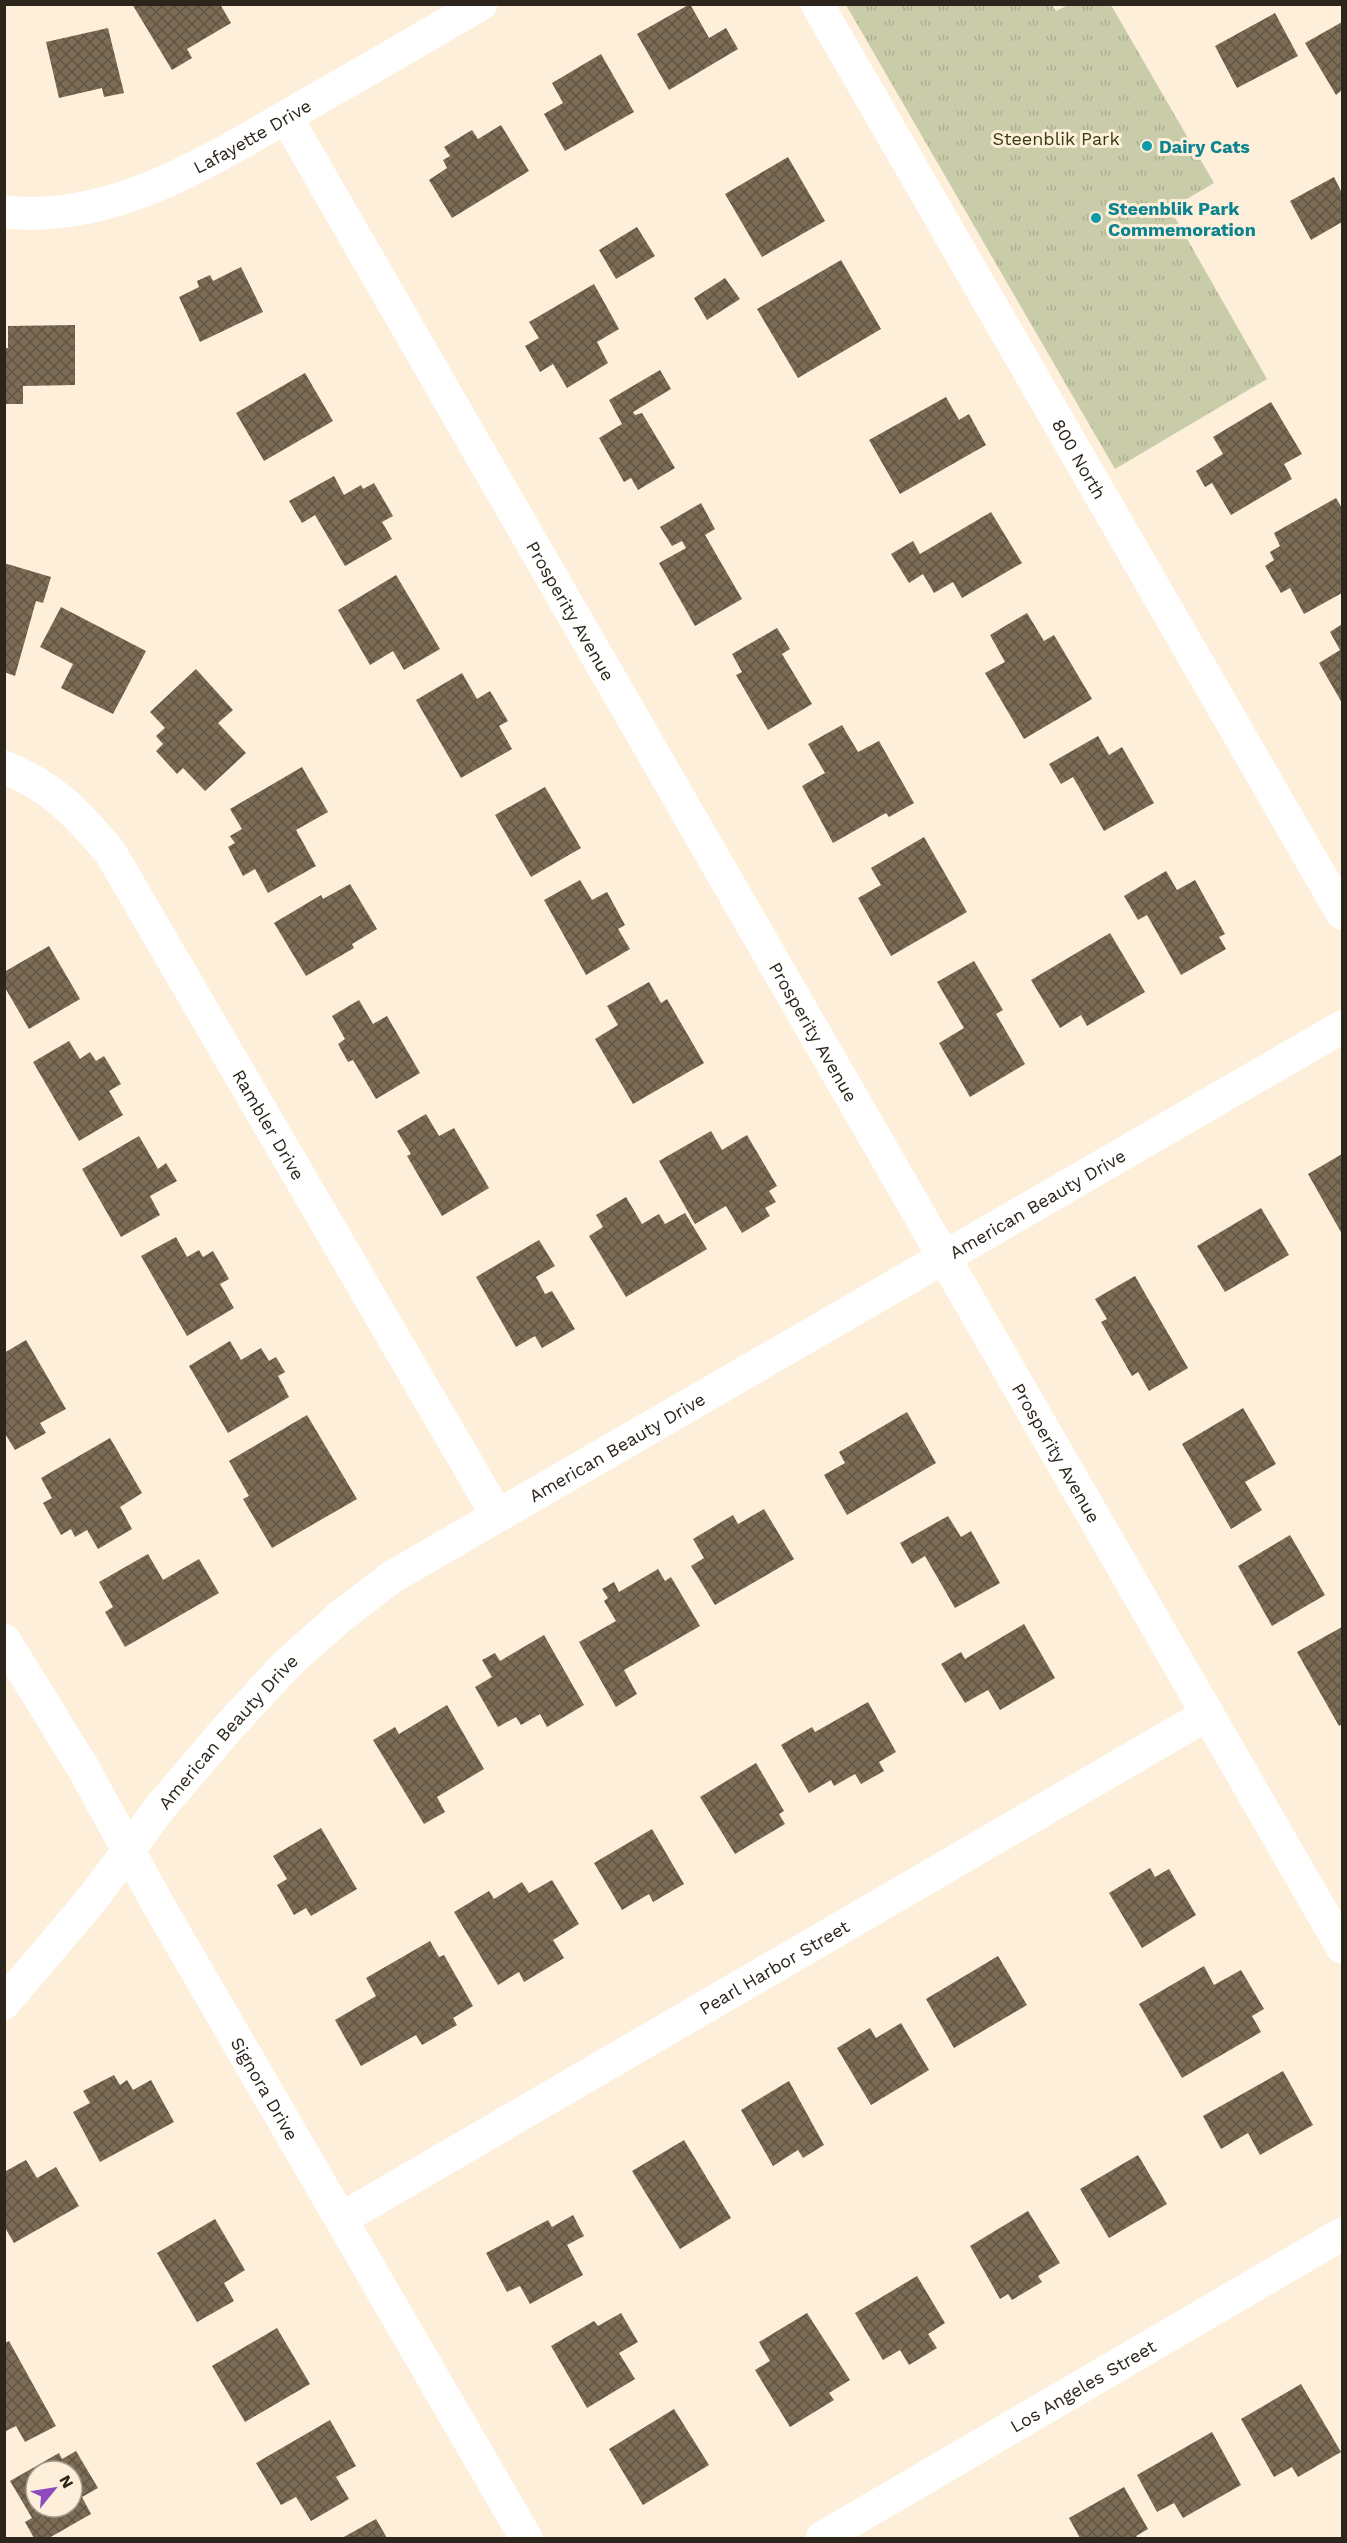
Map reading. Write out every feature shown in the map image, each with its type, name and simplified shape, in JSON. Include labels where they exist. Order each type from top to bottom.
[{"type":"street","name":"Lafayette Drive","points":[[4,212],[27,214],[86,207],[142,192],[197,168],[481,4]]},
{"type":"street","name":"800 North","points":[[818,4],[1342,913]]},
{"type":"street","name":"Prosperity Avenue","points":[[286,117],[1342,1947]]},
{"type":"street","name":"Rambler Drive","points":[[4,767],[52,791],[83,820],[110,852],[497,1515]]},
{"type":"street","name":"American Beauty Drive","points":[[4,2003],[93,1898],[127,1849],[226,1730],[287,1664],[341,1616],[392,1577],[1342,1027]]},
{"type":"street","name":"Signora Drive","points":[[4,1640],[82,1766],[127,1849],[526,2538]]},
{"type":"street","name":"Pearl Harbor Street","points":[[340,2219],[1208,1714]]},
{"type":"street","name":"Los Angeles Street","points":[[822,2538],[1342,2234]]},
{"type":"green space","name":"Steenblik Park","points":[[846,5],[1052,5],[1056,11],[1068,5],[1111,5],[1214,183],[1170,209],[1267,379],[1115,469]]},
{"type":"building","points":[[132,4],[220,4],[231,23],[187,49],[192,58],[172,70]]},
{"type":"building","points":[[690,4],[709,38],[726,28],[738,49],[669,90],[637,34]]},
{"type":"building","points":[[1275,13],[1298,56],[1237,88],[1215,46]]},
{"type":"building","points":[[1342,22],[1342,90],[1336,95],[1305,43]]},
{"type":"building","points":[[108,28],[124,93],[104,97],[102,88],[59,98],[46,42]]},
{"type":"building","points":[[601,54],[634,112],[565,151],[544,114],[563,103],[552,83]]},
{"type":"building","points":[[501,125],[529,171],[452,218],[429,180],[447,168],[443,160],[450,156],[444,147],[472,130],[478,139]]},
{"type":"building","points":[[788,157],[825,221],[762,257],[725,194]]},
{"type":"building","points":[[1334,177],[1342,193],[1342,222],[1311,240],[1290,201]]},
{"type":"building","points":[[637,227],[655,256],[616,279],[599,250]]},
{"type":"building","points":[[841,260],[881,329],[798,378],[757,309]]},
{"type":"building","points":[[241,267],[263,312],[200,342],[179,297],[199,287],[197,281],[210,275],[213,281]]},
{"type":"building","points":[[725,278],[740,299],[707,320],[694,298]]},
{"type":"building","points":[[594,284],[619,329],[597,342],[608,363],[567,388],[553,364],[540,372],[525,346],[539,338],[529,322]]},
{"type":"building","points":[[75,325],[75,385],[23,386],[23,404],[4,404],[4,348],[8,348],[8,326]]},
{"type":"building","points":[[660,370],[671,389],[633,412],[635,415],[642,413],[675,468],[638,490],[631,478],[624,482],[599,438],[622,424],[609,400]]},
{"type":"building","points":[[305,373],[333,421],[264,461],[236,413]]},
{"type":"building","points":[[946,397],[959,420],[969,414],[986,445],[900,494],[869,440]]},
{"type":"building","points":[[1271,402],[1302,454],[1284,464],[1292,479],[1231,515],[1212,483],[1205,487],[1196,471],[1223,454],[1213,437]]},
{"type":"building","points":[[334,476],[344,495],[361,485],[363,489],[374,483],[393,516],[382,522],[392,539],[345,566],[315,515],[302,523],[289,501]]},
{"type":"building","points":[[1336,498],[1342,508],[1342,593],[1304,614],[1290,588],[1281,593],[1265,566],[1274,560],[1270,552],[1280,546],[1274,533]]},
{"type":"building","points":[[701,503],[715,529],[705,535],[742,599],[695,626],[659,563],[686,548],[682,541],[672,546],[660,527]]},
{"type":"building","points":[[991,512],[1022,563],[962,598],[953,582],[934,593],[923,574],[909,583],[891,554],[913,541],[920,554]]},
{"type":"building","points":[[4,563],[51,577],[43,603],[36,601],[15,676],[4,672]]},
{"type":"building","points":[[396,575],[440,649],[404,670],[393,651],[370,665],[338,610]]},
{"type":"building","points":[[61,607],[146,651],[113,714],[61,688],[73,664],[40,647]]},
{"type":"building","points":[[1027,613],[1044,641],[1054,635],[1092,699],[1024,739],[985,673],[1005,662],[990,635]]},
{"type":"building","points":[[1342,624],[1342,703],[1319,663],[1340,650],[1330,632]]},
{"type":"building","points":[[777,628],[790,649],[782,654],[812,704],[768,730],[736,675],[742,672],[732,654]]},
{"type":"building","points":[[196,669],[233,710],[218,723],[246,753],[205,791],[183,768],[177,774],[156,751],[163,744],[156,736],[165,728],[150,712]]},
{"type":"building","points":[[462,673],[477,699],[490,691],[508,721],[499,726],[512,749],[461,778],[416,700]]},
{"type":"building","points":[[842,725],[858,752],[879,741],[914,803],[889,817],[886,813],[833,843],[802,786],[825,773],[808,744]]},
{"type":"building","points":[[1098,736],[1109,755],[1122,747],[1154,803],[1104,831],[1073,777],[1061,784],[1049,764]]},
{"type":"building","points":[[302,767],[328,812],[296,830],[316,866],[268,893],[255,869],[243,876],[228,847],[235,843],[230,836],[242,829],[230,809]]},
{"type":"building","points":[[545,787],[581,848],[531,877],[495,815]]},
{"type":"building","points":[[924,837],[967,912],[891,956],[858,898],[881,885],[871,868]]},
{"type":"building","points":[[1166,871],[1177,890],[1195,880],[1225,934],[1219,937],[1226,949],[1181,975],[1147,915],[1138,920],[1124,896]]},
{"type":"building","points":[[580,880],[592,900],[607,892],[625,925],[618,929],[630,949],[586,975],[544,900]]},
{"type":"building","points":[[350,884],[377,929],[352,944],[354,948],[306,976],[274,923],[321,895],[323,899]]},
{"type":"building","points":[[1110,933],[1145,992],[1087,1026],[1081,1015],[1060,1028],[1031,980]]},
{"type":"building","points":[[49,946],[80,999],[29,1029],[4,986],[4,972]]},
{"type":"building","points":[[974,961],[1003,1010],[996,1014],[1025,1064],[970,1097],[939,1043],[964,1028],[937,982]]},
{"type":"building","points":[[649,982],[661,1003],[667,999],[704,1063],[633,1104],[595,1039],[618,1025],[607,1006]]},
{"type":"building","points":[[359,1000],[373,1024],[387,1016],[420,1073],[376,1099],[353,1060],[348,1062],[338,1044],[345,1039],[332,1016]]},
{"type":"building","points":[[69,1041],[80,1059],[90,1052],[96,1061],[104,1056],[121,1084],[109,1091],[123,1115],[79,1141],[33,1062]]},
{"type":"building","points":[[426,1114],[439,1136],[454,1128],[489,1188],[442,1216],[407,1156],[411,1154],[397,1131]]},
{"type":"building","points":[[711,1131],[722,1150],[747,1135],[777,1186],[769,1191],[776,1202],[765,1208],[770,1216],[742,1233],[726,1206],[695,1224],[659,1161]]},
{"type":"building","points":[[139,1136],[158,1169],[166,1163],[177,1181],[150,1196],[160,1215],[121,1237],[82,1169]]},
{"type":"building","points":[[1342,1154],[1342,1234],[1308,1174]]},
{"type":"building","points":[[626,1197],[642,1224],[659,1214],[665,1224],[685,1213],[707,1249],[626,1297],[589,1236],[603,1227],[596,1215]]},
{"type":"building","points":[[1261,1208],[1289,1255],[1225,1292],[1197,1246]]},
{"type":"building","points":[[176,1237],[187,1257],[199,1250],[203,1257],[213,1251],[229,1279],[220,1284],[234,1308],[187,1336],[141,1256]]},
{"type":"building","points":[[539,1240],[555,1266],[536,1277],[545,1294],[552,1291],[575,1329],[542,1348],[535,1336],[516,1347],[476,1277]]},
{"type":"building","points":[[1135,1276],[1188,1368],[1149,1391],[1138,1372],[1132,1376],[1101,1322],[1107,1319],[1095,1299]]},
{"type":"building","points":[[26,1340],[66,1409],[40,1423],[46,1433],[15,1450],[4,1432],[4,1353]]},
{"type":"building","points":[[230,1341],[241,1360],[261,1348],[269,1361],[276,1357],[285,1372],[278,1376],[289,1397],[228,1433],[189,1366]]},
{"type":"building","points":[[1243,1408],[1276,1464],[1245,1482],[1262,1510],[1231,1529],[1182,1444]]},
{"type":"building","points":[[907,1412],[936,1463],[847,1515],[824,1475],[845,1463],[839,1452]]},
{"type":"building","points":[[307,1415],[357,1499],[272,1548],[243,1499],[249,1496],[229,1461]]},
{"type":"building","points":[[110,1438],[142,1493],[120,1507],[132,1529],[98,1549],[87,1530],[75,1537],[71,1529],[61,1535],[43,1503],[52,1498],[41,1478]]},
{"type":"building","points":[[764,1509],[794,1559],[715,1605],[691,1566],[704,1558],[693,1539],[733,1515],[738,1524]]},
{"type":"building","points":[[948,1516],[961,1537],[971,1531],[1000,1583],[955,1608],[925,1556],[912,1564],[900,1543]]},
{"type":"building","points":[[1290,1535],[1325,1595],[1272,1626],[1238,1566]]},
{"type":"building","points":[[148,1554],[163,1580],[199,1559],[219,1593],[125,1647],[105,1612],[113,1607],[99,1582]]},
{"type":"building","points":[[658,1569],[665,1581],[671,1577],[700,1626],[624,1670],[637,1694],[616,1707],[579,1642],[616,1621],[604,1601],[608,1598],[602,1589],[614,1582],[619,1592]]},
{"type":"building","points":[[1024,1624],[1055,1678],[1000,1710],[988,1690],[965,1703],[941,1664],[961,1652],[965,1659]]},
{"type":"building","points":[[1342,1627],[1342,1724],[1339,1726],[1297,1652]]},
{"type":"building","points":[[544,1635],[584,1705],[547,1727],[540,1714],[521,1725],[516,1717],[498,1727],[475,1687],[492,1677],[482,1660],[495,1653],[500,1661]]},
{"type":"building","points":[[868,1702],[896,1752],[879,1762],[884,1771],[861,1784],[855,1774],[834,1786],[831,1780],[809,1793],[781,1745],[812,1727],[815,1732]]},
{"type":"building","points":[[447,1705],[484,1769],[437,1797],[445,1812],[424,1824],[373,1740],[395,1727],[399,1734]]},
{"type":"building","points":[[756,1763],[784,1811],[779,1814],[785,1824],[735,1854],[700,1797]]},
{"type":"building","points":[[321,1828],[357,1889],[311,1916],[306,1908],[294,1915],[277,1885],[287,1879],[273,1856]]},
{"type":"building","points":[[652,1829],[684,1884],[653,1902],[649,1894],[622,1910],[594,1863]]},
{"type":"building","points":[[1150,1868],[1155,1877],[1169,1869],[1196,1915],[1142,1948],[1109,1893]]},
{"type":"building","points":[[552,1880],[579,1924],[553,1940],[564,1958],[524,1982],[519,1972],[498,1985],[454,1912],[489,1891],[494,1899],[522,1882],[529,1893]]},
{"type":"building","points":[[430,1941],[439,1957],[444,1955],[473,2006],[453,2018],[457,2025],[422,2045],[416,2035],[361,2066],[335,2020],[376,1996],[366,1978]]},
{"type":"building","points":[[998,1956],[1027,2005],[954,2048],[926,1999]]},
{"type":"building","points":[[1204,1966],[1214,1985],[1241,1970],[1264,2009],[1252,2016],[1261,2032],[1182,2078],[1139,2004]]},
{"type":"building","points":[[901,2023],[929,2070],[871,2105],[837,2048],[870,2028],[876,2038]]},
{"type":"building","points":[[1283,2071],[1313,2125],[1260,2155],[1248,2133],[1221,2149],[1203,2116]]},
{"type":"building","points":[[114,2075],[120,2085],[127,2080],[133,2090],[151,2080],[174,2122],[100,2162],[73,2112],[90,2103],[83,2091]]},
{"type":"building","points":[[789,2081],[824,2145],[803,2158],[798,2150],[773,2166],[741,2110]]},
{"type":"building","points":[[684,2140],[731,2218],[680,2249],[632,2171]]},
{"type":"building","points":[[1138,2155],[1167,2204],[1109,2238],[1080,2189]]},
{"type":"building","points":[[26,2160],[37,2178],[56,2167],[79,2206],[14,2243],[4,2226],[4,2172]]},
{"type":"building","points":[[1028,2211],[1060,2263],[1038,2276],[1042,2282],[1012,2300],[1008,2294],[1000,2299],[970,2246]]},
{"type":"building","points":[[573,2215],[584,2236],[567,2245],[583,2275],[530,2304],[520,2286],[507,2292],[486,2253],[548,2220],[552,2227]]},
{"type":"building","points":[[215,2219],[245,2270],[224,2283],[234,2301],[197,2322],[157,2253]]},
{"type":"building","points":[[917,2276],[945,2323],[928,2334],[937,2348],[909,2365],[900,2350],[883,2360],[855,2313]]},
{"type":"building","points":[[621,2313],[638,2342],[619,2353],[635,2379],[587,2408],[551,2346],[594,2321],[598,2326]]},
{"type":"building","points":[[807,2313],[850,2380],[829,2393],[834,2400],[790,2427],[755,2370],[770,2361],[759,2342]]},
{"type":"building","points":[[277,2328],[310,2384],[245,2422],[212,2366]]},
{"type":"building","points":[[9,2341],[56,2426],[25,2442],[16,2426],[4,2432],[4,2343]]},
{"type":"building","points":[[1301,2384],[1341,2452],[1298,2477],[1292,2467],[1274,2477],[1241,2419]]},
{"type":"building","points":[[674,2409],[709,2465],[643,2505],[609,2449]]},
{"type":"building","points":[[330,2420],[356,2466],[336,2477],[349,2499],[311,2521],[296,2497],[281,2505],[256,2463]]},
{"type":"building","points":[[1212,2432],[1241,2485],[1183,2518],[1174,2503],[1157,2512],[1137,2475]]},
{"type":"building","points":[[76,2451],[81,2459],[62,2459]]},
{"type":"building","points":[[59,2453],[62,2459],[48,2459]]},
{"type":"building","points":[[84,2464],[98,2488],[84,2496]]},
{"type":"building","points":[[24,2473],[24,2505],[10,2481]]},
{"type":"building","points":[[1124,2487],[1148,2529],[1136,2536],[1138,2538],[1080,2538],[1069,2518]]},
{"type":"building","points":[[84,2501],[91,2514],[84,2518]]},
{"type":"building","points":[[30,2519],[82,2519],[49,2538],[34,2538],[25,2522]]},
{"type":"building","points":[[376,2519],[387,2538],[342,2538]]},
{"type":"place","name":"Dairy Cats","points":[[1147,146]]},
{"type":"place","name":"Steenblik Park Commemoration","points":[[1096,218]]}]
